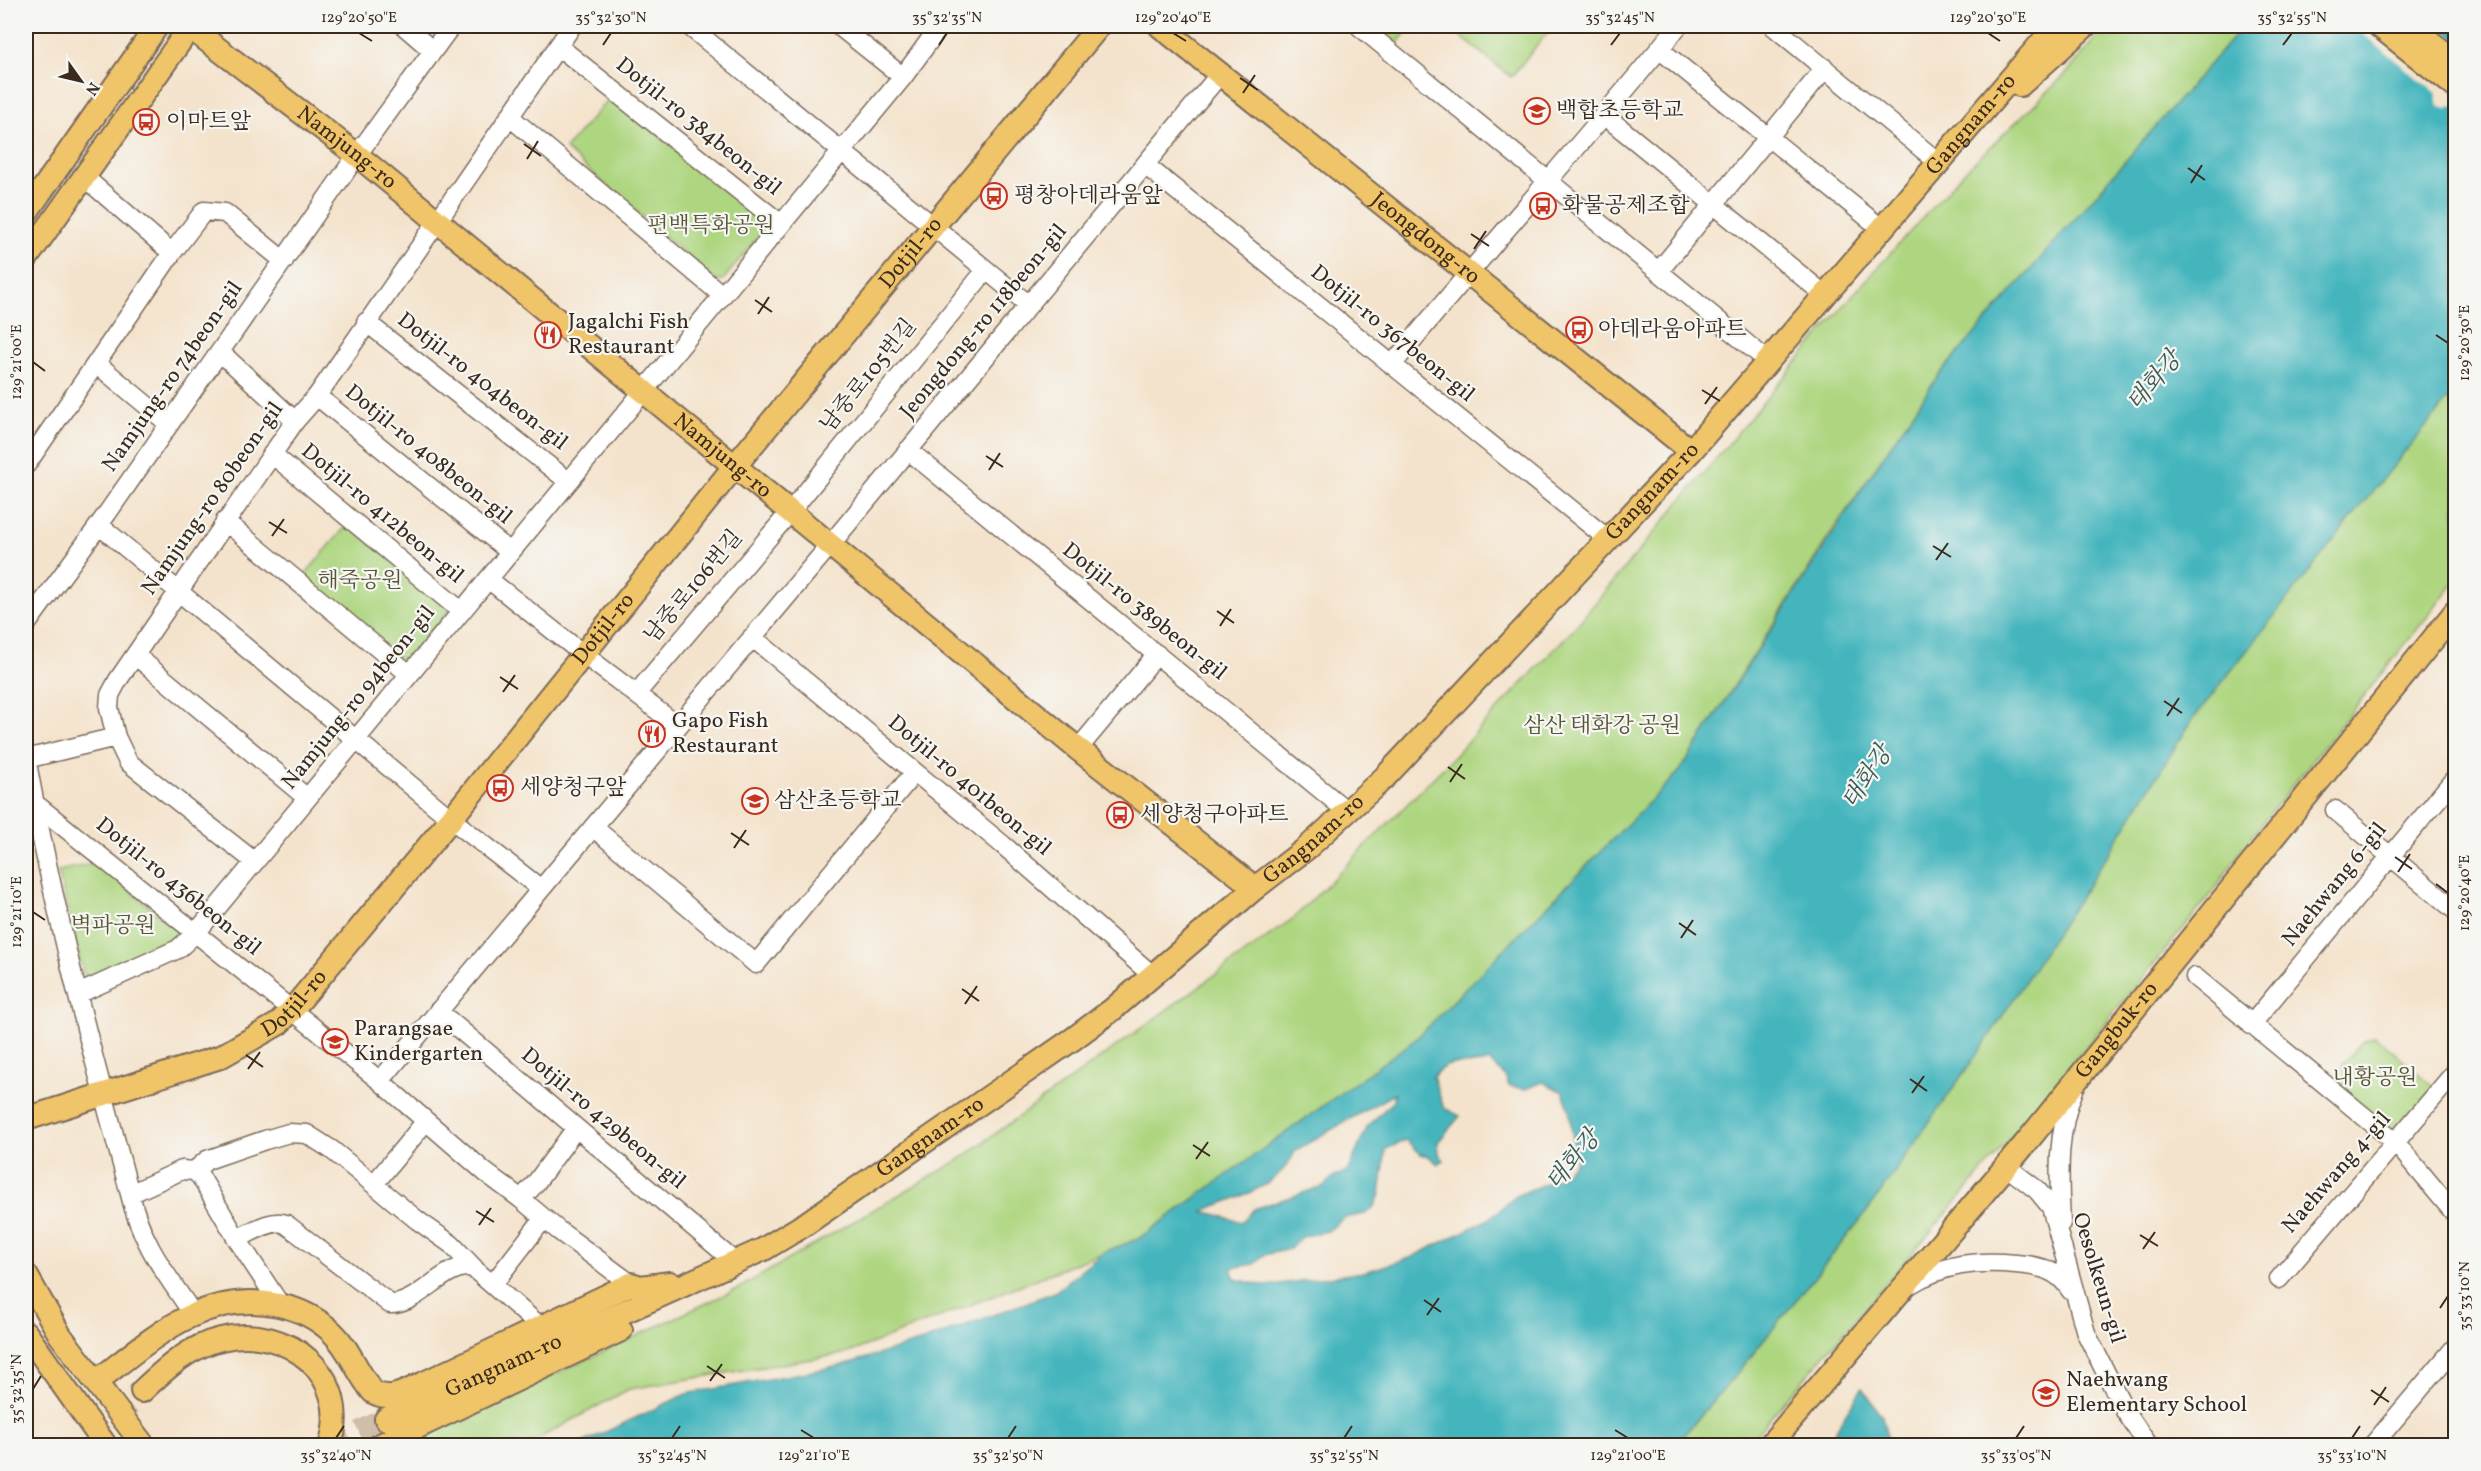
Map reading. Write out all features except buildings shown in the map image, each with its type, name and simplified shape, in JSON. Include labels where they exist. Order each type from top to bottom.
[{"type":"main road","points":[[26,213],[158,26]]},
{"type":"main road","points":[[26,259],[190,26]]},
{"type":"main road","name":"Namjung-ro","points":[[190,26],[357,155],[1078,749],[1255,888]]},
{"type":"main road","name":"Dotjil-ro","points":[[26,1119],[220,1057],[278,1024],[292,1010],[451,819],[932,225],[1099,26]]},
{"type":"main road","name":"Jeongdong-ro","points":[[1160,26],[1691,451]]},
{"type":"main road","points":[[1983,112],[2039,26]]},
{"type":"main road","name":"Gangnam-ro","points":[[386,1419],[736,1263],[804,1225],[1073,1039],[1306,848],[1393,769],[1691,451],[2056,26]]},
{"type":"main road","points":[[1983,112],[2023,83],[2085,26]]},
{"type":"main road","points":[[2379,26],[2456,87]]},
{"type":"main road","points":[[2410,26],[2456,62]]},
{"type":"main road","name":"Gangbuk-ro","points":[[1769,1446],[2007,1167],[2456,611]]},
{"type":"main road","points":[[378,1446],[711,1286],[771,1250],[804,1225]]},
{"type":"main road","points":[[26,1275],[60,1335],[144,1446]]},
{"type":"main road","points":[[96,1382],[159,1335],[194,1314],[229,1302],[256,1301],[306,1314],[329,1329],[345,1345],[370,1388],[376,1394],[385,1397],[415,1387],[631,1284],[641,1287],[652,1286],[683,1278],[708,1275]]},
{"type":"main road","points":[[26,1333],[106,1446]]},
{"type":"main road","points":[[142,1391],[167,1367],[193,1350],[242,1335],[268,1338],[287,1344],[316,1368],[333,1399],[336,1418],[331,1443]]},
{"type":"main road","points":[[128,1424],[150,1446]]},
{"type":"street","points":[[404,26],[433,51]]},
{"type":"street","name":"Namjung-ro 74beon-gil","points":[[26,625],[99,525],[357,155],[451,26]]},
{"type":"street","name":"Namjung-ro 80beon-gil","points":[[255,862],[128,762],[116,736],[109,708],[110,695],[225,521],[295,420],[317,396],[572,26]]},
{"type":"street","points":[[689,26],[1029,305]]},
{"type":"street","points":[[839,26],[903,77]]},
{"type":"street","name":"Namjung-ro 94beon-gil","points":[[78,994],[178,949],[196,933],[903,77],[940,26]]},
{"type":"street","points":[[1359,26],[1769,362]]},
{"type":"street","points":[[1392,365],[1468,272],[1678,26]]},
{"type":"street","points":[[1773,26],[1938,162]]},
{"type":"street","name":"Dotjil-ro 384beon-gil","points":[[558,46],[781,224]]},
{"type":"street","points":[[1659,49],[1882,229]]},
{"type":"street","points":[[1659,271],[1825,68]]},
{"type":"street","name":"Jeongdong-ro 118beon-gil","points":[[380,1081],[830,545],[1220,74]]},
{"type":"street","points":[[1604,115],[1825,295]]},
{"type":"street","points":[[510,117],[722,295]]},
{"type":"street","name":"Dotjil-ro 367beon-gil","points":[[1145,165],[1609,540]]},
{"type":"street","points":[[83,176],[172,254]]},
{"type":"street","points":[[26,465],[31,445],[96,364],[204,211],[225,213],[284,261]]},
{"type":"street","name":"남중로105번길","points":[[790,512],[986,270]]},
{"type":"street","name":"Dotjil-ro 404beon-gil","points":[[366,322],[568,481]]},
{"type":"street","points":[[220,352],[295,420]]},
{"type":"street","points":[[96,364],[169,424]]},
{"type":"street","name":"Dotjil-ro 408beon-gil","points":[[317,396],[510,552]]},
{"type":"street","name":"Dotjil-ro 389beon-gil","points":[[909,450],[1348,812]]},
{"type":"street","name":"Dotjil-ro 412beon-gil","points":[[272,454],[461,611]]},
{"type":"street","name":"남중로106번길","points":[[636,694],[790,512]]},
{"type":"street","points":[[225,521],[409,674]]},
{"type":"street","points":[[99,525],[451,819],[541,889]]},
{"type":"street","points":[[488,579],[678,726]]},
{"type":"street","name":"Dotjil-ro 401beon-gil","points":[[752,637],[1003,845],[1152,975]]},
{"type":"street","points":[[135,654],[307,798]]},
{"type":"street","points":[[1078,749],[1156,654]]},
{"type":"street","points":[[116,736],[26,758],[33,801],[78,994],[103,1096],[141,1232],[156,1261],[194,1314]]},
{"type":"street","points":[[593,827],[756,964],[914,773]]},
{"type":"street","name":"Naehwang 6-gil","points":[[2251,1025],[2456,777]]},
{"type":"street","name":"Dotjil-ro 436beon-gil","points":[[33,801],[380,1081],[485,1172],[631,1284]]},
{"type":"street","points":[[2335,810],[2456,911]]},
{"type":"street","points":[[2195,977],[2395,1142],[2456,1215]]},
{"type":"street","name":"Dotjil-ro 429beon-gil","points":[[438,1011],[736,1263]]},
{"type":"street","name":"Naehwang 4-gil","points":[[2279,1279],[2456,1071]]},
{"type":"street","points":[[2062,1242],[2059,1177],[2061,1141],[2067,1107],[2083,1074]]},
{"type":"street","points":[[374,1184],[426,1121]]},
{"type":"street","points":[[521,1199],[535,1184],[576,1128]]},
{"type":"street","points":[[194,1171],[207,1160],[265,1140],[300,1132],[321,1142],[451,1244],[474,1268],[542,1328]]},
{"type":"street","name":"Oesolkeun-gil","points":[[2007,1167],[2044,1197],[2051,1207],[2086,1333],[2125,1411],[2149,1446]]},
{"type":"street","points":[[130,1194],[182,1170],[194,1171],[200,1176],[237,1239],[281,1306]]},
{"type":"street","points":[[493,1284],[544,1218]]},
{"type":"street","points":[[237,1239],[273,1223],[286,1224],[390,1304],[405,1302],[460,1268],[468,1266],[474,1268]]},
{"type":"street","points":[[1898,1293],[1932,1273],[1950,1266],[1967,1262],[1993,1261],[2037,1266],[2050,1270],[2061,1277],[2075,1299]]},
{"type":"street","points":[[2372,1446],[2456,1346]]},
{"type":"green space","points":[[1371,26],[1411,26],[1396,45]]},
{"type":"green space","points":[[1448,26],[1553,26],[1511,77]]},
{"type":"green space","name":"삼산 태화강 공원","points":[[2107,26],[2243,26],[1939,375],[1833,530],[1680,771],[1416,1039],[1138,1239],[848,1353],[629,1389],[527,1445],[413,1446],[434,1431],[741,1287],[959,1160],[1295,917],[1440,771],[1576,626],[1852,296],[1963,173],[2065,75]]},
{"type":"green space","name":"편백특화공원","points":[[611,96],[763,221],[763,231],[723,280],[716,281],[565,149]]},
{"type":"green space","points":[[2455,391],[2455,582],[2244,846],[2214,891],[1994,1158],[1747,1445],[1675,1446],[1744,1365],[1868,1210],[1990,1035],[2191,722],[2351,518]]},
{"type":"green space","name":"해죽공원","points":[[348,524],[450,609],[405,663],[302,578]]},
{"type":"green space","name":"벽파공원","points":[[97,863],[177,930],[177,941],[92,978],[84,975],[58,871]]},
{"type":"green space","name":"내황공원","points":[[2375,1036],[2435,1088],[2394,1135],[2345,1092],[2343,1064],[2362,1042]]},
{"type":"water","name":"태화강","points":[[2243,26],[2455,26],[2455,391],[2351,518],[2191,722],[1990,1035],[1868,1210],[1744,1365],[1675,1445],[576,1446],[686,1394],[840,1366],[923,1341],[1055,1292],[1104,1252],[1138,1239],[1416,1039],[1680,771],[1874,470],[1939,375]],"holes":[[[1489,1061],[1505,1076],[1509,1086],[1526,1089],[1543,1082],[1563,1092],[1569,1109],[1576,1161],[1561,1177],[1516,1196],[1489,1219],[1410,1258],[1364,1272],[1265,1286],[1235,1279],[1231,1268],[1254,1264],[1264,1255],[1290,1249],[1301,1237],[1328,1231],[1344,1218],[1365,1214],[1375,1206],[1380,1194],[1386,1149],[1406,1140],[1421,1154],[1428,1156],[1438,1164],[1444,1160],[1439,1154],[1438,1142],[1460,1116],[1444,1108],[1433,1077],[1445,1066]],[[1395,1093],[1392,1102],[1368,1126],[1347,1172],[1332,1178],[1324,1186],[1254,1209],[1242,1222],[1203,1211],[1268,1183],[1279,1174],[1296,1150]]]},
{"type":"water","points":[[1862,1388],[1882,1416],[1889,1445],[1826,1445]]},
{"type":"pier","points":[[2353,26],[2438,26],[2455,40],[2455,109],[2452,106],[2447,109],[2440,107],[2437,103],[2437,94]]},
{"type":"tunnel","points":[[93,1446],[142,1391]]},
{"type":"tunnel","points":[[329,1446],[386,1419]]},
{"type":"place","name":"백합초등학교","points":[[1537,111]]},
{"type":"place","name":"이마트앞","points":[[146,122]]},
{"type":"place","name":"평창아데라움앞","points":[[994,196]]},
{"type":"place","name":"화물공제조합","points":[[1543,206]]},
{"type":"place","name":"아데라움아파트","points":[[1579,330]]},
{"type":"place","name":"Jagalchi Fish Restaurant","points":[[548,335]]},
{"type":"place","name":"Gapo Fish Restaurant","points":[[652,734]]},
{"type":"place","name":"세양청구앞","points":[[500,788]]},
{"type":"place","name":"삼산초등학교","points":[[755,801]]},
{"type":"place","name":"세양청구아파트","points":[[1120,815]]},
{"type":"place","name":"Parangsae Kindergarten","points":[[335,1042]]},
{"type":"place","name":"Naehwang Elementary School","points":[[2046,1393]]}]
